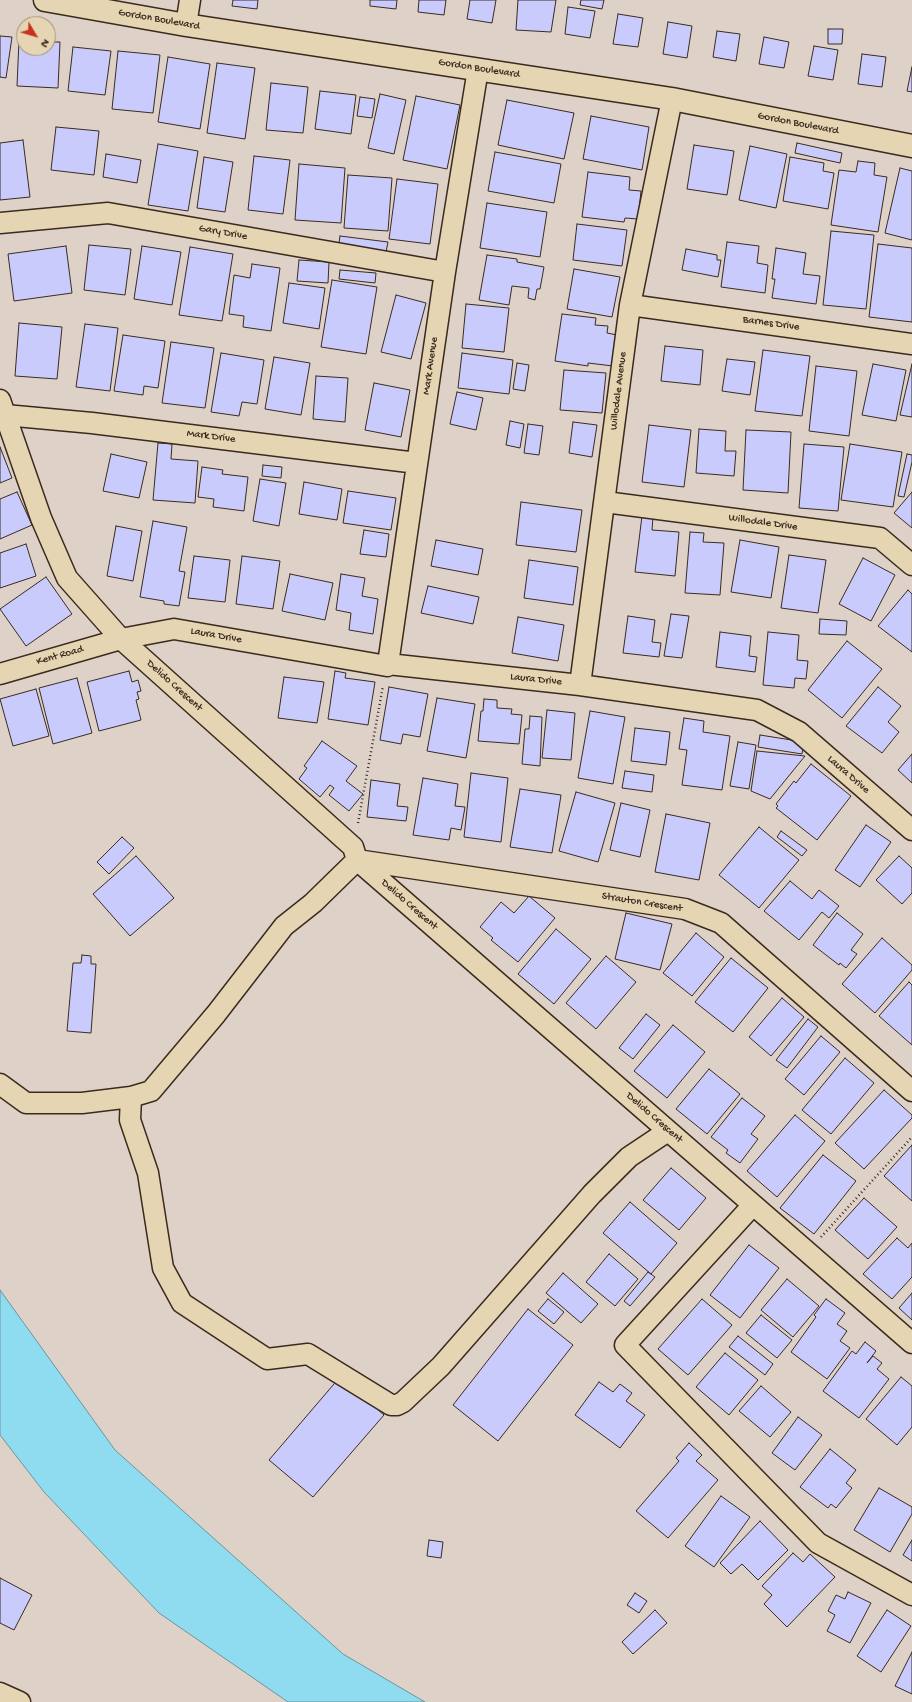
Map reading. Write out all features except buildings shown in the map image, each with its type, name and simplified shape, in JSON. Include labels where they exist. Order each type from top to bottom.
[{"type":"street","name":"Gordon Boulevard","points":[[45,0],[186,25],[672,99],[912,146]]},
{"type":"street","points":[[186,25],[190,0]]},
{"type":"street","name":"Mark Avenue","points":[[388,665],[444,272],[478,69]]},
{"type":"street","name":"Willodale Avenue","points":[[580,685],[630,305],[672,99]]},
{"type":"street","name":"Gary Drive","points":[[0,223],[108,213],[444,272]]},
{"type":"street","name":"Barnes Drive","points":[[630,305],[912,344]]},
{"type":"street","name":"Mark Drive","points":[[2,407],[100,424],[417,463]]},
{"type":"street","name":"Delido Crescent","points":[[2,407],[41,518],[67,578],[121,639],[355,853],[668,1131],[912,1343]]},
{"type":"street","name":"Willodale Drive","points":[[605,502],[880,538],[912,565]]},
{"type":"street","name":"Laura Drive","points":[[121,639],[174,629],[388,665],[580,685],[757,710],[799,732],[912,830]]},
{"type":"street","name":"Kent Road","points":[[0,674],[121,639]]},
{"type":"street","points":[[0,1084],[26,1103],[82,1104],[131,1097],[151,1091],[216,1014],[284,926],[313,903],[355,853]]},
{"type":"street","name":"Strauton Crescent","points":[[355,853],[685,909],[721,923],[912,1091]]},
{"type":"street","points":[[131,1097],[130,1120],[148,1173],[163,1268],[182,1303],[267,1359],[308,1354],[391,1404],[397,1405],[403,1402],[441,1366],[592,1194],[629,1157],[668,1131]]},
{"type":"street","points":[[753,1205],[625,1345],[818,1543],[912,1595]]},
{"type":"street","points":[[0,1693],[20,1702]]},
{"type":"path","points":[[355,853],[388,665]]},
{"type":"path","points":[[807,1252],[912,1137]]},
{"type":"water","points":[[0,1290],[115,1450],[343,1654],[425,1702],[288,1702],[159,1613],[44,1492],[0,1435]]}]
